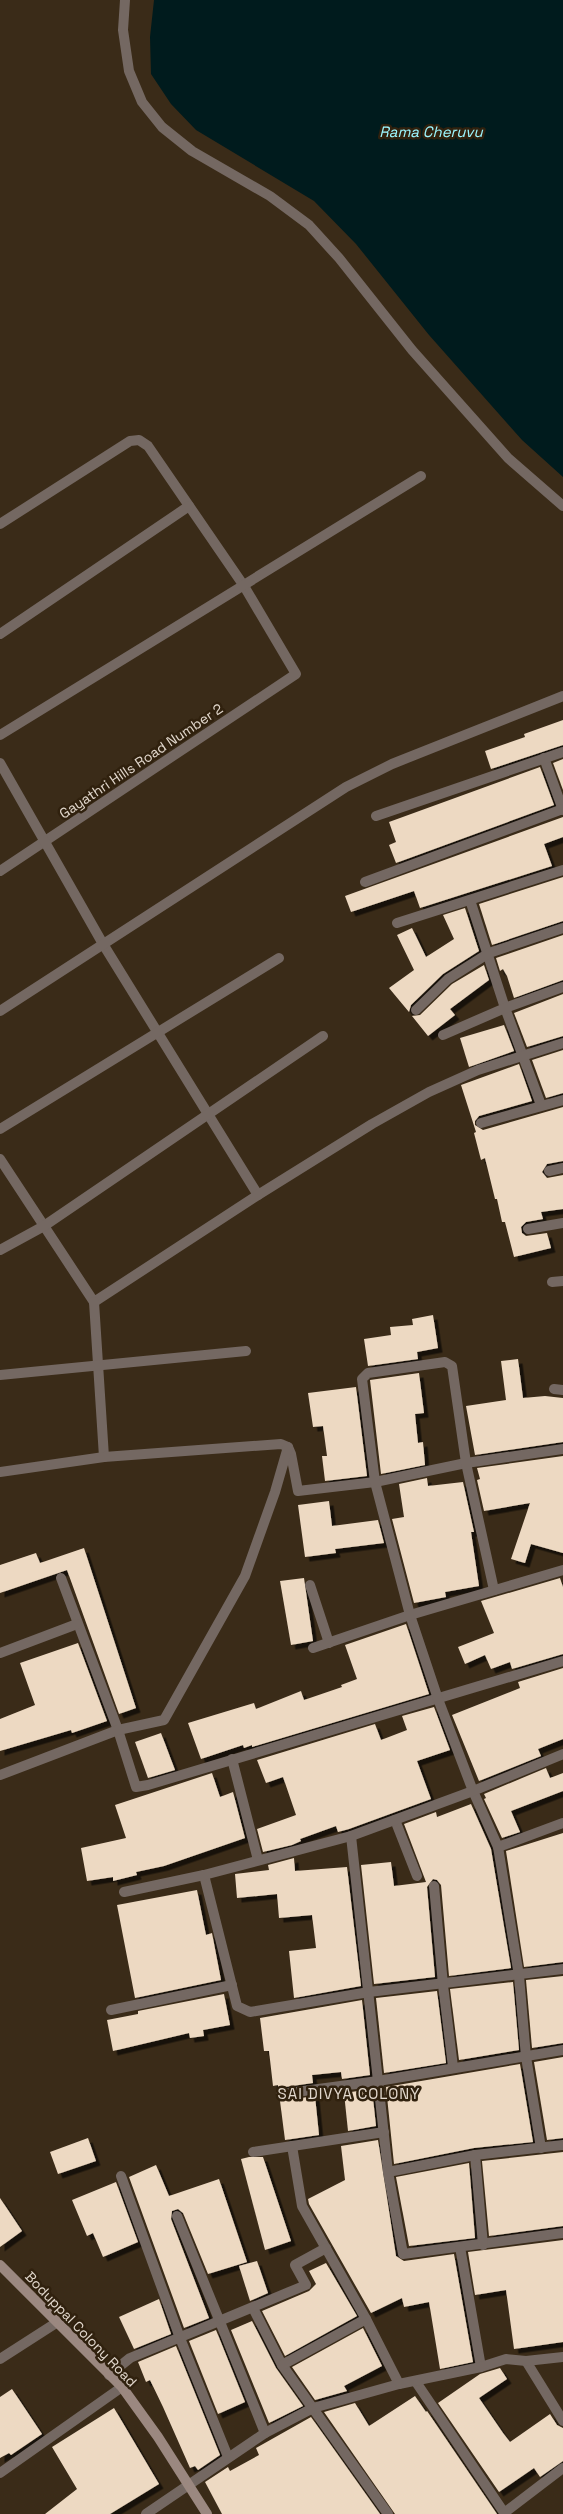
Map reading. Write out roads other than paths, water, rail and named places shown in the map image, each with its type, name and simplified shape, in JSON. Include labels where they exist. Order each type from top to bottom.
[{"type":"street","points":[[125,0],[123,30],[129,70],[142,102],[162,127],[192,151],[270,196],[309,225],[412,350],[502,451],[563,506]]},
{"type":"street","points":[[0,524],[130,442],[138,440],[148,446],[244,586]]},
{"type":"street","points":[[0,734],[421,476]]},
{"type":"street","points":[[0,634],[189,506]]},
{"type":"street","name":"Gayathri Hills Road Number 2","points":[[0,871],[46,842],[144,773],[296,674],[244,586]]},
{"type":"street","points":[[0,1011],[346,787],[392,764],[563,696]]},
{"type":"street","points":[[376,816],[563,752]]},
{"type":"street","points":[[365,882],[563,810],[544,758]]},
{"type":"street","points":[[0,764],[103,944],[258,1195]]},
{"type":"street","points":[[397,923],[563,870]]},
{"type":"street","points":[[470,900],[489,953],[505,1008],[541,1105]]},
{"type":"street","points":[[416,1010],[448,979],[489,953],[563,928]]},
{"type":"street","points":[[0,1129],[279,958]]},
{"type":"street","points":[[444,1036],[505,1008],[563,987]]},
{"type":"street","points":[[0,1250],[44,1226],[323,1036]]},
{"type":"street","points":[[94,1302],[258,1195],[429,1092],[478,1070],[563,1043]]},
{"type":"street","points":[[481,1123],[563,1100]]},
{"type":"street","points":[[0,1159],[94,1302],[104,1457]]},
{"type":"street","points":[[549,1171],[563,1168]]},
{"type":"street","points":[[528,1229],[563,1223]]},
{"type":"street","points":[[0,1375],[246,1351]]},
{"type":"street","points":[[494,1590],[466,1463],[452,1366],[449,1362],[368,1373],[362,1379],[375,1482],[410,1615],[438,1699],[473,1791],[498,1847],[519,1976],[526,2057],[541,2148]]},
{"type":"street","points":[[0,1472],[104,1457],[281,1444],[288,1447],[292,1454],[298,1491],[375,1482],[466,1463],[563,1449]]},
{"type":"street","points":[[0,1775],[118,1730],[164,1720],[246,1576],[275,1492],[288,1447]]},
{"type":"street","points":[[313,1648],[410,1615],[563,1570]]},
{"type":"street","points":[[61,1578],[118,1730],[136,1787],[563,1661]]},
{"type":"street","points":[[310,1585],[329,1643]]},
{"type":"street","points":[[0,1653],[77,1624]]},
{"type":"street","points":[[124,1892],[204,1875],[351,1836],[473,1791],[563,1754]]},
{"type":"street","points":[[232,1759],[258,1860]]},
{"type":"street","points":[[395,1820],[417,1876]]},
{"type":"street","points":[[498,1847],[563,1823]]},
{"type":"street","points":[[351,1836],[370,1992],[388,2172],[403,2254],[484,2245],[563,2233]]},
{"type":"street","points":[[204,1875],[237,2006],[250,2012],[370,1992],[519,1976],[563,1969]]},
{"type":"street","points":[[434,1886],[453,2068]]},
{"type":"street","points":[[111,2010],[232,1985]]},
{"type":"street","points":[[281,2094],[378,2081],[563,2050]]},
{"type":"street","points":[[253,2152],[384,2132]]},
{"type":"street","points":[[388,2172],[475,2155],[563,2145]]},
{"type":"street","points":[[292,2146],[302,2206],[366,2319],[399,2384]]},
{"type":"street","points":[[475,2155],[484,2245]]},
{"type":"street","points":[[121,2176],[180,2338],[228,2457]]},
{"type":"street","points":[[177,2216],[265,2433]]},
{"type":"street","points":[[109,2375],[130,2358],[306,2285],[295,2265],[326,2248]]},
{"type":"street","points":[[460,2248],[481,2367]]},
{"type":"street","name":"Boduppal Colony Road","points":[[0,2265],[122,2387],[189,2484],[207,2514]]},
{"type":"street","points":[[253,2308],[282,2365],[388,2514]]},
{"type":"street","points":[[282,2365],[366,2319]]},
{"type":"street","points":[[0,2359],[56,2323]]},
{"type":"street","points":[[146,2514],[265,2433],[313,2408],[399,2384],[481,2367],[506,2359],[526,2361],[563,2357]]},
{"type":"street","points":[[526,2361],[563,2421]]},
{"type":"street","points":[[416,2382],[505,2514],[563,2468]]},
{"type":"street","points":[[0,2473],[122,2387]]},
{"type":"water","name":"Rama Cheruvu","points":[[154,0],[563,0],[563,477],[522,440],[429,335],[356,244],[314,201],[196,130],[171,104],[151,74],[150,37]]},
{"type":"district","name":"SAI DIVYA COLONY","points":[[349,2094]]}]
